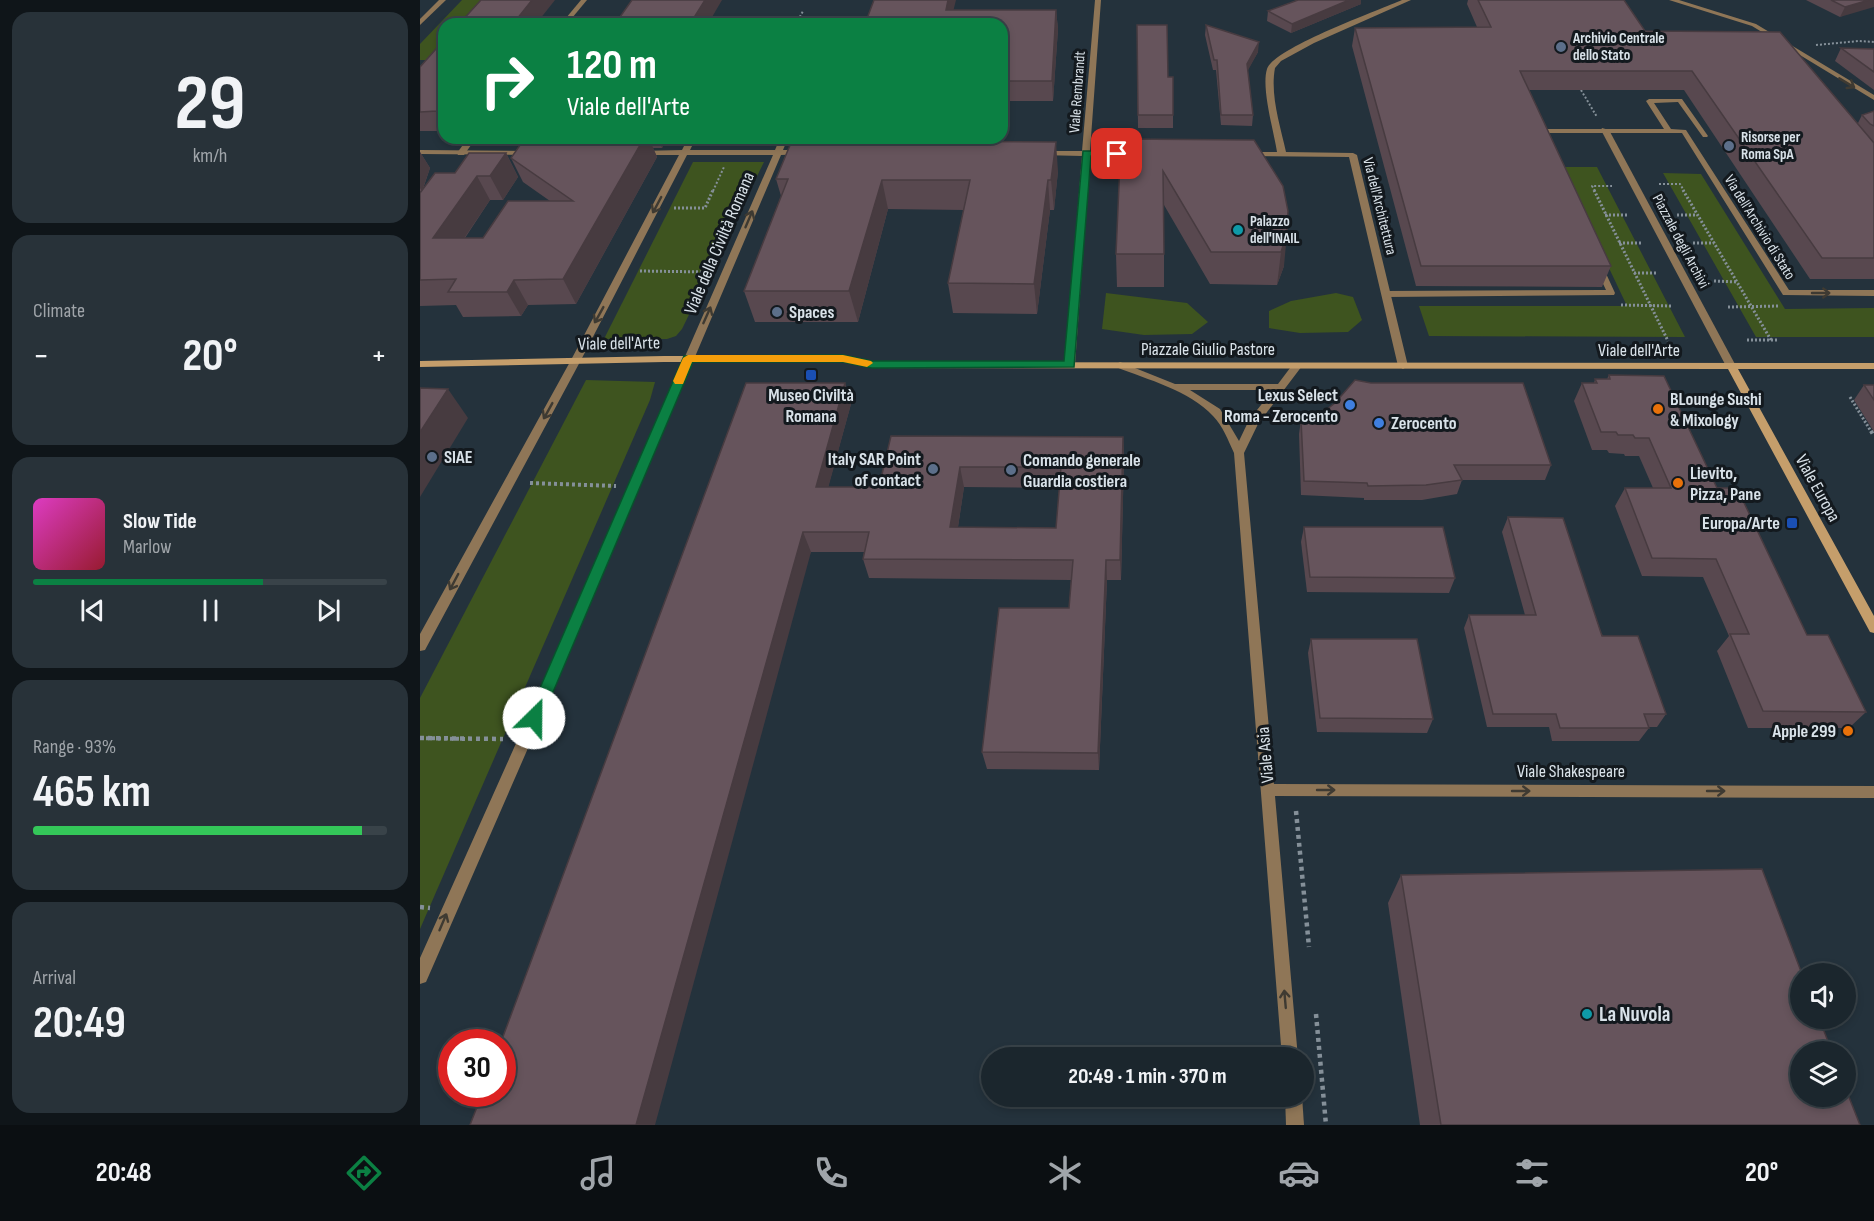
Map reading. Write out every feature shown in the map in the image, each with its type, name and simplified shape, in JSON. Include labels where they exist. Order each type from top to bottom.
[{"type":"street","points":[[420,23],[443,0]]},
{"type":"street","name":"Viale Rembrandt","points":[[1070,365],[1098,0]]},
{"type":"street","points":[[1282,154],[1270,88],[1270,70],[1281,57],[1408,0]]},
{"type":"street","points":[[1672,0],[1754,25],[1818,69],[1874,98]]},
{"type":"street","name":"Piazzale degli Archivi","points":[[1605,130],[1731,366]]},
{"type":"street","points":[[420,646],[576,360],[689,144]]},
{"type":"street","name":"Viale della Civiltà Romana","points":[[420,976],[525,739],[781,144]]},
{"type":"street","points":[[420,152],[544,153]]},
{"type":"street","points":[[623,153],[809,152]]},
{"type":"street","points":[[1027,153],[1145,154]]},
{"type":"street","name":"Via dell'Architettura","points":[[1236,154],[1353,155],[1403,366]]},
{"type":"street","name":"Viale dell'Arte","points":[[420,364],[688,358],[843,359],[872,364],[1070,365]]},
{"type":"street","name":"Piazzale Giulio Pastore","points":[[1070,365],[1403,366]]},
{"type":"street","name":"Piazzale Giulio Pastore","points":[[1120,365],[1207,405],[1218,414],[1231,434],[1239,453]]},
{"type":"street","name":"Piazzale Giulio Pastore","points":[[1239,453],[1253,423],[1297,366]]},
{"type":"street","name":"Viale dell'Arte","points":[[1403,366],[1874,366]]},
{"type":"street","name":"Viale Europa","points":[[1731,366],[1874,628]]},
{"type":"street","name":"Piazzale Giulio Pastore","points":[[1170,387],[1279,387]]},
{"type":"street","name":"Viale Asia","points":[[1239,453],[1289,1047]]},
{"type":"street","name":"Viale Shakespeare","points":[[1268,790],[1874,792]]},
{"type":"street","points":[[1294,1107],[1295,1125]]},
{"type":"lane","points":[[569,18],[584,0]]},
{"type":"lane","points":[[1668,130],[1649,101],[1680,100],[1705,136]]},
{"type":"lane","points":[[1544,145],[1540,135],[1541,127],[1668,130]]},
{"type":"lane","name":"Via dell'Archivio di Stato","points":[[1668,130],[1684,130],[1786,293],[1874,293]]},
{"type":"lane","points":[[461,153],[468,144]]},
{"type":"lane","points":[[1387,294],[1611,293],[1597,261]]},
{"type":"path","points":[[799,18],[803,11]]},
{"type":"path","points":[[1789,47],[1802,44],[1833,44],[1847,40],[1874,42]]},
{"type":"path","points":[[1581,90],[1596,115]]},
{"type":"path","points":[[655,208],[705,208],[731,153]]},
{"type":"path","points":[[1659,184],[1680,184],[1771,340]]},
{"type":"path","points":[[1612,186],[1592,186],[1668,341]]},
{"type":"path","points":[[1605,215],[1627,215]]},
{"type":"path","points":[[1677,215],[1698,215]]},
{"type":"path","points":[[1619,243],[1641,243]]},
{"type":"path","points":[[1693,243],[1714,243]]},
{"type":"path","points":[[623,270],[727,272]]},
{"type":"path","points":[[1634,273],[1657,273]]},
{"type":"path","points":[[1714,281],[1737,282]]},
{"type":"path","points":[[1618,305],[1673,306]]},
{"type":"path","points":[[1728,307],[1783,306]]},
{"type":"path","points":[[1747,340],[1779,340]]},
{"type":"path","points":[[1850,397],[1874,436]]},
{"type":"path","points":[[508,483],[634,486]]},
{"type":"path","points":[[420,738],[525,739]]},
{"type":"path","points":[[1296,811],[1309,947]]},
{"type":"path","points":[[1316,1014],[1326,1125]]},
{"type":"green space","points":[[462,0],[487,0],[470,18],[445,18]]},
{"type":"green space","points":[[438,25],[438,52],[431,60],[420,60],[420,44]]},
{"type":"green space","points":[[693,162],[764,162],[682,329],[676,336],[667,339],[604,339]]},
{"type":"green space","points":[[1561,167],[1597,167],[1685,337],[1429,336],[1419,306],[1627,306]]},
{"type":"green space","points":[[1663,173],[1701,174],[1785,309],[1874,308],[1874,337],[1756,337]]},
{"type":"green space","points":[[1106,293],[1187,303],[1208,322],[1192,334],[1144,335],[1102,329]]},
{"type":"green space","points":[[1336,293],[1353,297],[1362,320],[1348,332],[1300,333],[1269,328],[1269,311],[1291,301]]},
{"type":"green space","points":[[586,380],[655,382],[650,400],[420,929],[420,698]]},
{"type":"building","points":[[481,0],[532,0],[518,18],[464,18]]},
{"type":"building","points":[[632,0],[705,0],[694,18],[619,18]]},
{"type":"building","points":[[874,0],[948,0],[946,10],[1056,10],[1052,81],[1008,81],[1008,18],[867,18]]},
{"type":"building","points":[[1298,0],[1349,0],[1292,24],[1268,11]]},
{"type":"building","points":[[1478,0],[1624,0],[1645,31],[1780,32],[1874,143],[1874,258],[1822,258],[1692,71],[1520,71],[1611,266],[1421,266],[1355,28],[1491,27]]},
{"type":"building","points":[[1831,0],[1869,0],[1845,7]]},
{"type":"building","points":[[1137,25],[1167,25],[1168,77],[1173,77],[1173,115],[1138,115]]},
{"type":"building","points":[[1206,25],[1259,42],[1247,64],[1253,115],[1221,115],[1217,60],[1214,60]]},
{"type":"building","points":[[438,47],[437,111],[420,112],[420,67]]},
{"type":"building","points":[[1841,48],[1874,49],[1874,72]]},
{"type":"building","points":[[1874,111],[1874,126],[1862,115]]},
{"type":"building","points":[[1121,139],[1254,140],[1283,186],[1288,211],[1287,233],[1281,252],[1211,252],[1163,171],[1164,254],[1116,254]]},
{"type":"building","points":[[1056,142],[1051,180],[1048,180],[1034,284],[948,283],[970,180],[882,180],[849,291],[744,291],[788,179],[776,179],[791,144]]},
{"type":"building","points":[[521,144],[641,144],[563,279],[514,280],[507,292],[448,292],[456,279],[420,280],[420,193],[435,173],[455,173],[469,153],[506,153],[490,176],[477,176],[433,238],[483,238],[508,201],[573,201],[511,158]]},
{"type":"building","points":[[1609,375],[1664,376],[1717,488],[1737,488],[1807,635],[1828,635],[1866,712],[1763,711],[1730,634],[1749,634],[1716,559],[1652,558],[1625,488],[1671,488],[1649,438],[1618,435],[1616,432],[1601,432],[1582,383],[1597,383],[1595,379],[1610,379]]},
{"type":"building","points":[[1355,380],[1371,383],[1523,383],[1551,465],[1454,465],[1462,480],[1426,485],[1368,486],[1367,483],[1304,481],[1301,420],[1322,413],[1335,403]]},
{"type":"building","points":[[746,383],[845,383],[816,487],[879,487],[891,436],[1123,437],[1120,560],[1106,560],[1098,753],[982,752],[999,608],[1069,608],[1073,560],[863,559],[869,532],[803,532],[636,1125],[470,1125],[477,1107],[516,1107],[516,1029],[506,1029]],"holes":[[[960,467],[1061,467],[1056,528],[950,527]]]},
{"type":"building","points":[[1864,385],[1874,385],[1874,400]]},
{"type":"building","points":[[420,388],[448,389],[420,432]]},
{"type":"building","points":[[1508,517],[1563,518],[1602,636],[1638,636],[1666,714],[1644,714],[1649,728],[1560,728],[1556,714],[1493,714],[1469,615],[1536,615]]},
{"type":"building","points":[[1304,527],[1443,527],[1455,578],[1310,577]]},
{"type":"building","points":[[1311,639],[1417,639],[1433,719],[1320,718]]},
{"type":"building","name":"La Nuvola","points":[[1762,869],[1798,963],[1790,963],[1790,1029],[1823,1029],[1828,1041],[1790,1041],[1790,1107],[1853,1107],[1860,1125],[1441,1125],[1401,875]]},
{"type":"slow traffic","points":[[679,381],[688,358],[843,359],[867,363]]},
{"type":"place","name":"Archivio Centrale dello Stato","points":[[1561,47]]},
{"type":"place","name":"Risorse per Roma SpA","points":[[1729,146]]},
{"type":"place","name":"Palazzo dell'INAIL","points":[[1238,230]]},
{"type":"place","name":"Spaces","points":[[777,312]]},
{"type":"place","name":"Museo Civiltà Romana","points":[[811,375]]},
{"type":"place","name":"Lexus Select Roma - Zerocento","points":[[1350,405]]},
{"type":"place","name":"BLounge Sushi & Mixology","points":[[1658,409]]},
{"type":"place","name":"Zerocento","points":[[1379,423]]},
{"type":"place","name":"SIAE","points":[[432,457]]},
{"type":"place","name":"Italy SAR Point of contact","points":[[933,469]]},
{"type":"place","name":"Comando generale Guardia costiera","points":[[1011,470]]},
{"type":"place","name":"Lievito, Pizza, Pane","points":[[1678,483]]},
{"type":"place","name":"Europa/Arte","points":[[1792,523]]},
{"type":"place","name":"Apple 299","points":[[1848,731]]},
{"type":"place","name":"La Nuvola","points":[[1587,1014]]},
{"type":"route","points":[[534,718],[688,358],[843,359],[872,364],[1070,365],[1086,153],[1117,154]]}]
